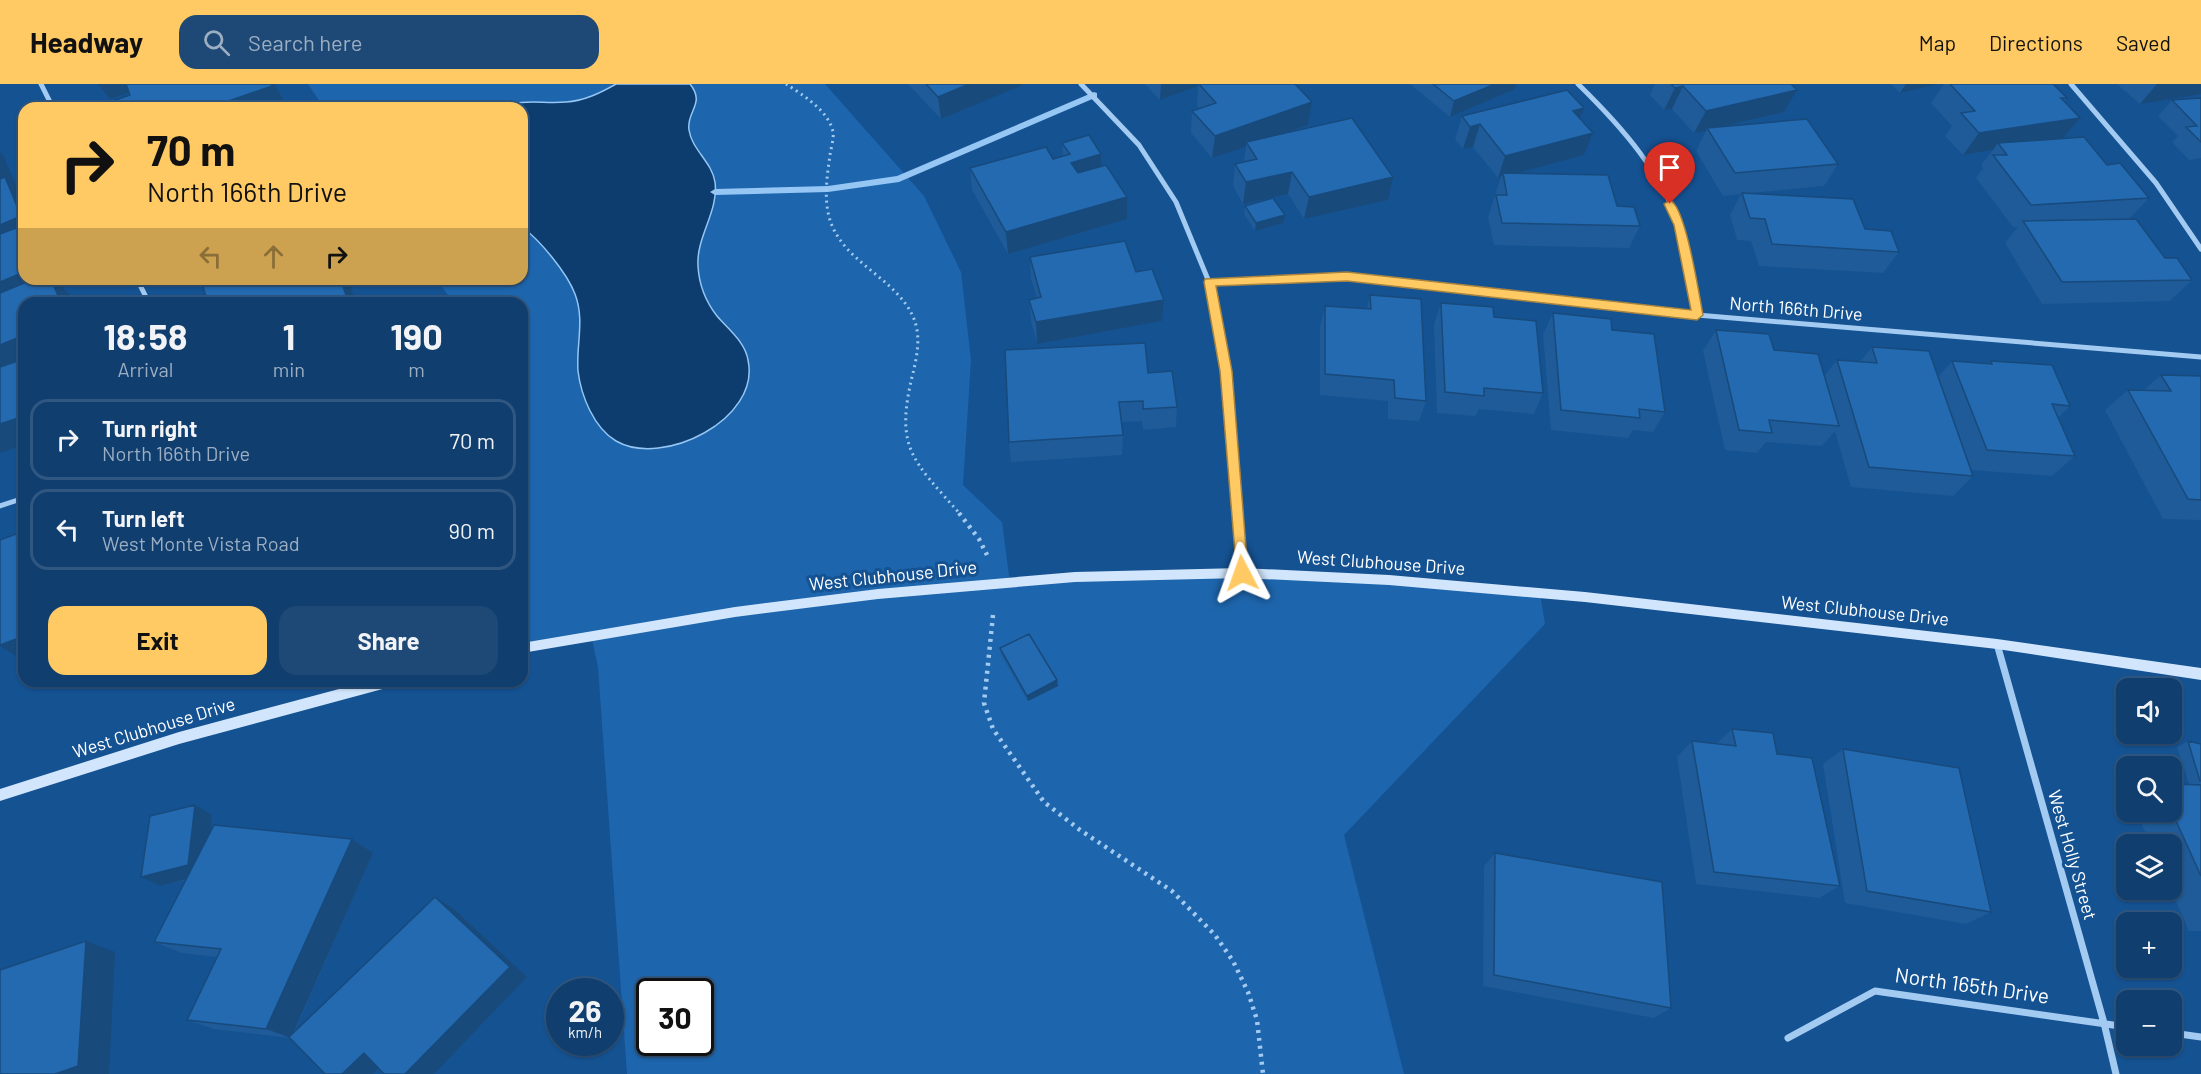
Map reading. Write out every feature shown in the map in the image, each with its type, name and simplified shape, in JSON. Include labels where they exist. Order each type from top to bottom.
[{"type":"street","points":[[41,84],[50,102]]},
{"type":"street","points":[[1081,84],[1139,145],[1176,202],[1209,282],[1226,371],[1242,573]]},
{"type":"street","points":[[1578,84],[1629,137],[1660,182],[1679,225],[1697,315]]},
{"type":"street","points":[[2071,84],[2156,183],[2201,249]]},
{"type":"street","name":"North 166th Drive","points":[[1209,282],[1347,276],[1697,315],[2201,357]]},
{"type":"street","points":[[0,506],[18,500]]},
{"type":"street","name":"West Clubhouse Drive","points":[[528,647],[724,614],[889,593],[1075,577],[1242,573],[1389,580],[1585,597],[1997,644],[2201,674]]},
{"type":"street","name":"West Holly Street","points":[[1997,644],[2104,1023],[2116,1074]]},
{"type":"street","name":"West Clubhouse Drive","points":[[0,795],[179,738],[368,687]]},
{"type":"street","name":"North 165th Drive","points":[[1788,1038],[1875,991],[2116,1025]]},
{"type":"street","points":[[2182,1034],[2201,1037]]},
{"type":"path","points":[[786,84],[812,103],[830,124],[833,133],[826,205],[829,220],[836,233],[850,250],[895,291],[914,321],[919,349],[907,391],[904,412],[906,436],[916,461],[947,501],[978,534],[987,555]]},
{"type":"path","points":[[993,615],[984,703],[993,729],[1044,802],[1080,830],[1172,891],[1215,935],[1233,961],[1248,992],[1257,1020],[1263,1074]]},
{"type":"shaded area","points":[[308,84],[825,84],[924,196],[961,272],[971,360],[963,485],[1002,522],[1010,583],[1242,573],[1540,593],[1545,624],[1344,835],[1404,1074],[627,1074],[624,978],[620,978],[598,667],[591,635],[528,647],[528,297],[449,297],[441,285],[528,285],[528,102],[320,102]]},
{"type":"shaded area","points":[[616,84],[690,84],[694,91],[696,102],[690,118],[689,130],[715,182],[714,203],[698,255],[700,279],[710,305],[740,342],[748,360],[748,382],[739,401],[724,419],[704,433],[682,443],[658,448],[636,448],[616,441],[595,420],[582,391],[578,371],[580,323],[575,294],[566,276],[528,232],[528,102],[573,101]]},
{"type":"building","points":[[126,84],[271,84],[272,86],[225,102],[110,102],[130,95]]},
{"type":"building","points":[[926,84],[969,84],[938,97]]},
{"type":"building","points":[[1199,84],[1295,84],[1312,102],[1215,136],[1192,111],[1216,103]]},
{"type":"building","points":[[1433,84],[1495,84],[1454,101]]},
{"type":"building","points":[[1671,84],[1791,84],[1797,90],[1706,111],[1683,86],[1675,88]]},
{"type":"building","points":[[1950,84],[2053,84],[2067,98],[2061,98],[2080,118],[1979,133],[1961,113],[1975,111]]},
{"type":"building","points":[[1567,90],[1584,108],[1573,111],[1593,133],[1505,156],[1480,124],[1470,127],[1462,116]]},
{"type":"building","points":[[2201,98],[2201,142],[2186,127],[2197,126],[2172,100]]},
{"type":"building","points":[[1352,118],[1393,177],[1309,197],[1292,172],[1246,182],[1235,164],[1257,159],[1246,142]]},
{"type":"building","points":[[1807,119],[1838,164],[1735,173],[1707,128]]},
{"type":"building","points":[[1089,135],[1101,154],[1071,163],[1078,173],[1106,165],[1127,197],[1006,232],[970,168],[1046,147],[1053,159],[1070,154],[1062,143]]},
{"type":"building","points":[[2084,137],[2107,165],[2120,163],[2149,198],[2031,205],[1993,155],[2007,155],[1998,143]]},
{"type":"building","points":[[1503,173],[1608,175],[1617,206],[1634,207],[1640,226],[1502,223],[1496,195],[1507,195]]},
{"type":"building","points":[[5,177],[18,209],[18,217],[0,225],[0,179]]},
{"type":"building","points":[[1742,193],[1853,199],[1865,229],[1891,231],[1899,252],[1772,244],[1765,219],[1750,218]]},
{"type":"building","points":[[1273,198],[1285,215],[1256,223],[1245,206]]},
{"type":"building","points":[[2136,219],[2165,258],[2177,258],[2192,280],[2062,282],[2023,221]]},
{"type":"building","points":[[18,227],[18,274],[0,282],[0,234]]},
{"type":"building","points":[[1125,241],[1136,272],[1152,269],[1164,300],[1036,322],[1029,300],[1041,297],[1030,257]]},
{"type":"building","points":[[19,285],[54,285],[58,297],[18,297],[18,338],[0,345],[0,293]]},
{"type":"building","points":[[209,285],[342,285],[347,297],[206,297],[203,287]]},
{"type":"building","points":[[1370,295],[1421,299],[1426,401],[1395,398],[1394,380],[1325,374],[1325,306],[1371,309]]},
{"type":"building","points":[[1441,303],[1493,307],[1494,317],[1536,321],[1543,393],[1484,388],[1484,396],[1445,392]]},
{"type":"building","points":[[1553,313],[1611,319],[1612,330],[1654,334],[1665,412],[1639,409],[1640,418],[1561,410]]},
{"type":"building","points":[[1716,330],[1769,334],[1774,350],[1818,354],[1839,426],[1769,420],[1772,433],[1739,430]]},
{"type":"building","points":[[1145,343],[1148,373],[1172,371],[1177,407],[1143,409],[1143,401],[1119,402],[1123,435],[1009,442],[1005,350]]},
{"type":"building","points":[[1872,347],[1929,351],[1973,476],[1869,467],[1837,360],[1877,363]]},
{"type":"building","points":[[18,361],[18,418],[0,424],[0,367]]},
{"type":"building","points":[[1952,361],[2052,365],[2070,406],[2052,404],[2075,456],[1987,450]]},
{"type":"building","points":[[2161,375],[2201,376],[2201,500],[2188,499],[2128,390],[2171,391]]},
{"type":"building","points":[[18,533],[18,638],[0,645],[0,540]]},
{"type":"building","points":[[1029,634],[1057,680],[1027,696],[1000,648]]},
{"type":"building","points":[[1732,729],[1773,733],[1777,754],[1812,758],[1840,886],[1714,872],[1692,741],[1736,746]]},
{"type":"building","points":[[2188,741],[2201,744],[2201,781],[2200,781]]},
{"type":"building","points":[[1843,749],[1959,768],[1991,912],[1867,891]]},
{"type":"building","points":[[2182,784],[2201,785],[2201,876],[2177,822],[2182,822]]},
{"type":"building","points":[[195,805],[188,865],[141,877],[150,816]]},
{"type":"building","points":[[214,825],[352,839],[266,1029],[187,1020],[221,949],[154,942]]},
{"type":"building","points":[[1495,853],[1662,882],[1671,1008],[1494,975]]},
{"type":"building","points":[[435,897],[510,967],[405,1074],[384,1074],[364,1053],[342,1074],[325,1074],[289,1037]]},
{"type":"building","points":[[86,941],[78,1066],[55,1074],[0,1074],[0,970]]},
{"type":"waterway","points":[[715,192],[828,189],[899,179],[1094,95]]},
{"type":"route","points":[[1242,573],[1226,371],[1209,282],[1347,276],[1697,315],[1679,225],[1670,204]]}]
